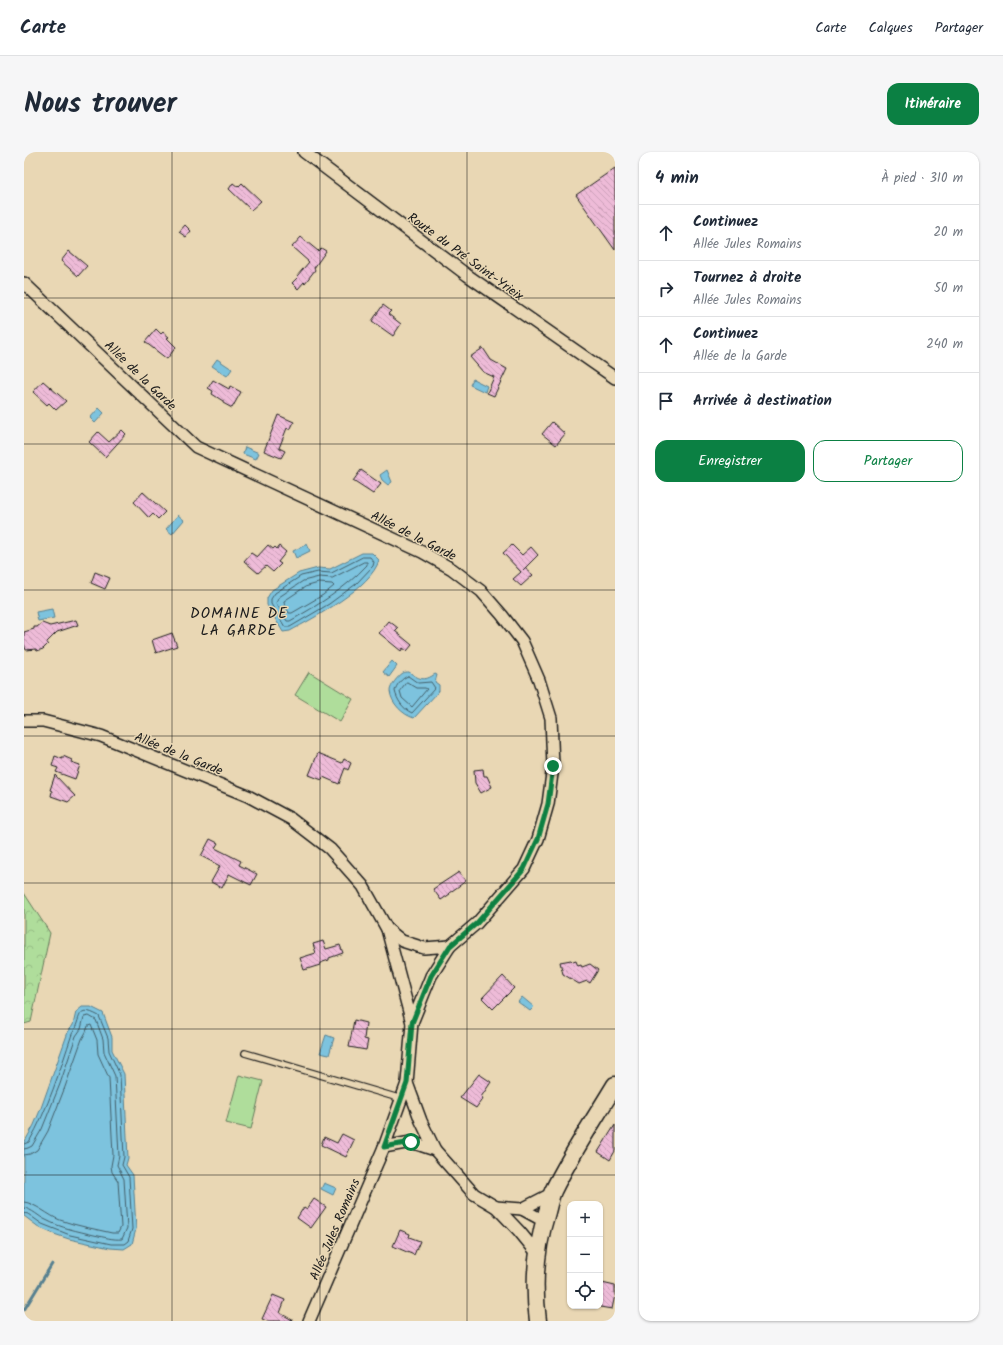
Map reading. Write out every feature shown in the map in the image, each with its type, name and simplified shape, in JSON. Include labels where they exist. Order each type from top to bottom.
[{"type":"main road","points":[[538,1319],[535,1285],[537,1253],[544,1221],[553,1193],[615,1085]]},
{"type":"street","name":"Route du Pré Saint-Yrieix","points":[[304,152],[467,275],[615,378]]},
{"type":"street","name":"Allée de la Garde","points":[[24,283],[196,447],[422,552],[452,569],[481,591],[522,641],[539,680],[551,718],[553,766],[548,804],[538,839],[524,869],[477,923],[450,946],[431,976],[412,1023],[407,1083],[420,1121],[435,1150],[474,1194],[496,1207],[519,1231],[537,1253]]},
{"type":"street","name":"Allée de la Garde","points":[[24,721],[43,722],[101,736],[248,796],[291,818],[330,849],[363,886],[387,929],[412,1023]]},
{"type":"street","name":"Allée de la Garde","points":[[387,929],[402,941],[424,948],[450,946]]},
{"type":"street","name":"Allée Jules Romains","points":[[309,1321],[384,1147],[407,1083]]},
{"type":"street","points":[[384,1147],[411,1142],[435,1150]]},
{"type":"street","points":[[522,1209],[553,1193]]},
{"type":"street","name":"Allée de la Garde","points":[[496,1207],[522,1209],[544,1221]]},
{"type":"lane","points":[[245,1053],[402,1099]]},
{"type":"green space","points":[[309,672],[353,699],[340,722],[295,695]]},
{"type":"green space","points":[[24,893],[50,933],[31,1022],[24,1024]]},
{"type":"green space","points":[[239,1075],[263,1081],[251,1129],[226,1123]]},
{"type":"water","points":[[217,359],[232,369],[227,376],[212,366]]},
{"type":"water","points":[[473,379],[487,386],[485,392],[470,385]]},
{"type":"water","points":[[99,408],[104,413],[95,423],[90,418]]},
{"type":"water","points":[[245,447],[259,453],[256,459],[243,454]]},
{"type":"water","points":[[387,470],[392,482],[388,485],[382,480],[380,475]]},
{"type":"water","points":[[178,515],[184,520],[172,534],[166,529]]},
{"type":"water","points":[[307,544],[310,551],[296,558],[293,551]]},
{"type":"water","points":[[362,553],[372,553],[379,560],[366,581],[327,610],[290,631],[283,632],[267,605],[267,598],[272,590],[299,573],[318,568],[330,569]]},
{"type":"water","points":[[52,609],[54,618],[38,621],[36,612]]},
{"type":"water","points":[[392,661],[397,666],[389,677],[383,672]]},
{"type":"water","points":[[409,672],[422,679],[428,678],[435,674],[437,675],[435,682],[439,685],[439,691],[414,718],[398,708],[390,691],[399,676]]},
{"type":"water","points":[[522,997],[534,1007],[530,1011],[518,1002]]},
{"type":"water","points":[[82,1007],[91,1007],[103,1013],[112,1037],[112,1050],[124,1074],[128,1158],[126,1165],[133,1175],[136,1229],[132,1244],[124,1249],[110,1248],[69,1239],[40,1228],[24,1216],[24,1143],[41,1108],[68,1032],[73,1025],[76,1012]]},
{"type":"water","points":[[326,1035],[334,1038],[329,1055],[320,1053]]},
{"type":"water","points":[[324,1183],[336,1188],[333,1195],[321,1189]]},
{"type":"building","points":[[615,168],[615,250],[576,195]]},
{"type":"building","points":[[233,183],[238,187],[242,183],[261,201],[251,210],[229,189]]},
{"type":"building","points":[[185,225],[191,231],[186,237],[179,232]]},
{"type":"building","points":[[301,237],[318,251],[321,248],[326,251],[314,268],[315,270],[305,283],[304,282],[298,289],[292,283],[309,262],[292,247]]},
{"type":"building","points":[[69,251],[87,266],[78,276],[61,261]]},
{"type":"building","points":[[383,305],[391,311],[388,314],[401,324],[393,336],[372,321]]},
{"type":"building","points":[[156,329],[161,334],[163,332],[169,337],[167,338],[176,347],[167,359],[145,342]]},
{"type":"building","points":[[483,348],[491,360],[507,369],[494,396],[487,393],[494,377],[483,372],[470,357]]},
{"type":"building","points":[[213,380],[229,389],[230,386],[241,392],[232,408],[212,394],[213,391],[208,388]]},
{"type":"building","points":[[43,381],[66,401],[56,410],[49,403],[47,405],[33,392]]},
{"type":"building","points":[[278,415],[294,422],[290,430],[287,428],[279,448],[285,451],[281,458],[264,451]]},
{"type":"building","points":[[552,422],[565,434],[556,445],[542,434]]},
{"type":"building","points":[[122,430],[126,434],[105,457],[89,442],[98,432],[109,442]]},
{"type":"building","points":[[361,470],[381,484],[373,494],[353,481]]},
{"type":"building","points":[[143,492],[165,512],[158,519],[153,514],[149,518],[134,502]]},
{"type":"building","points":[[268,545],[273,549],[275,547],[277,549],[279,546],[286,552],[278,562],[281,564],[273,572],[266,566],[258,573],[244,561],[251,553],[257,557]]},
{"type":"building","points":[[512,545],[522,555],[531,547],[538,555],[525,568],[533,575],[521,586],[513,579],[521,572],[503,553]]},
{"type":"building","points":[[95,572],[110,578],[105,589],[91,583]]},
{"type":"building","points":[[76,620],[78,625],[57,632],[47,642],[48,644],[43,649],[37,651],[36,649],[26,650],[24,644],[24,632],[34,629],[34,627],[37,627],[42,623],[50,626]]},
{"type":"building","points":[[389,621],[398,628],[395,631],[412,645],[407,651],[403,648],[401,651],[379,633]]},
{"type":"building","points":[[172,633],[177,646],[156,653],[152,640]]},
{"type":"building","points":[[318,753],[342,763],[344,759],[351,763],[348,770],[345,768],[339,784],[323,777],[322,780],[309,775]]},
{"type":"building","points":[[55,756],[63,759],[63,756],[72,760],[71,762],[80,765],[75,779],[56,772],[58,768],[52,766]]},
{"type":"building","points":[[483,769],[484,776],[487,776],[492,787],[481,793],[475,783],[474,770]]},
{"type":"building","points":[[55,775],[75,796],[68,802],[51,796],[52,791],[50,790]]},
{"type":"building","points":[[210,839],[218,843],[215,848],[241,861],[239,865],[257,874],[251,885],[229,874],[222,888],[211,882],[220,866],[201,856]]},
{"type":"building","points":[[459,872],[466,881],[441,900],[433,889]]},
{"type":"building","points":[[323,941],[326,949],[340,945],[343,953],[329,958],[329,960],[320,963],[320,965],[304,970],[300,958],[316,953],[313,944]]},
{"type":"building","points":[[571,960],[573,962],[576,961],[578,966],[581,965],[582,967],[590,964],[598,970],[590,983],[587,981],[579,984],[563,974],[560,962]]},
{"type":"building","points":[[503,976],[514,988],[493,1009],[482,998]]},
{"type":"building","points":[[354,1020],[366,1023],[364,1039],[368,1040],[366,1050],[349,1047]]},
{"type":"building","points":[[479,1074],[491,1082],[476,1108],[460,1098]]},
{"type":"building","points":[[615,1125],[615,1151],[610,1160],[598,1152]]},
{"type":"building","points":[[342,1134],[354,1140],[346,1157],[321,1145],[324,1137],[337,1143]]},
{"type":"building","points":[[314,1199],[326,1207],[311,1228],[297,1218],[304,1207],[307,1209]]},
{"type":"building","points":[[400,1230],[410,1234],[409,1237],[420,1241],[414,1255],[393,1246]]},
{"type":"building","points":[[603,1283],[615,1286],[612,1309],[603,1308]]},
{"type":"building","points":[[273,1295],[285,1300],[280,1313],[294,1321],[267,1321],[262,1319]]},
{"type":"waterway","points":[[24,1310],[52,1264]]},
{"type":"district","name":"DOMAINE DE LA GARDE","points":[[239,622]]},
{"type":"route","points":[[411,1142],[384,1147],[407,1083],[412,1023],[431,976],[450,946],[477,923],[524,869],[538,839],[548,804],[553,766]]}]
